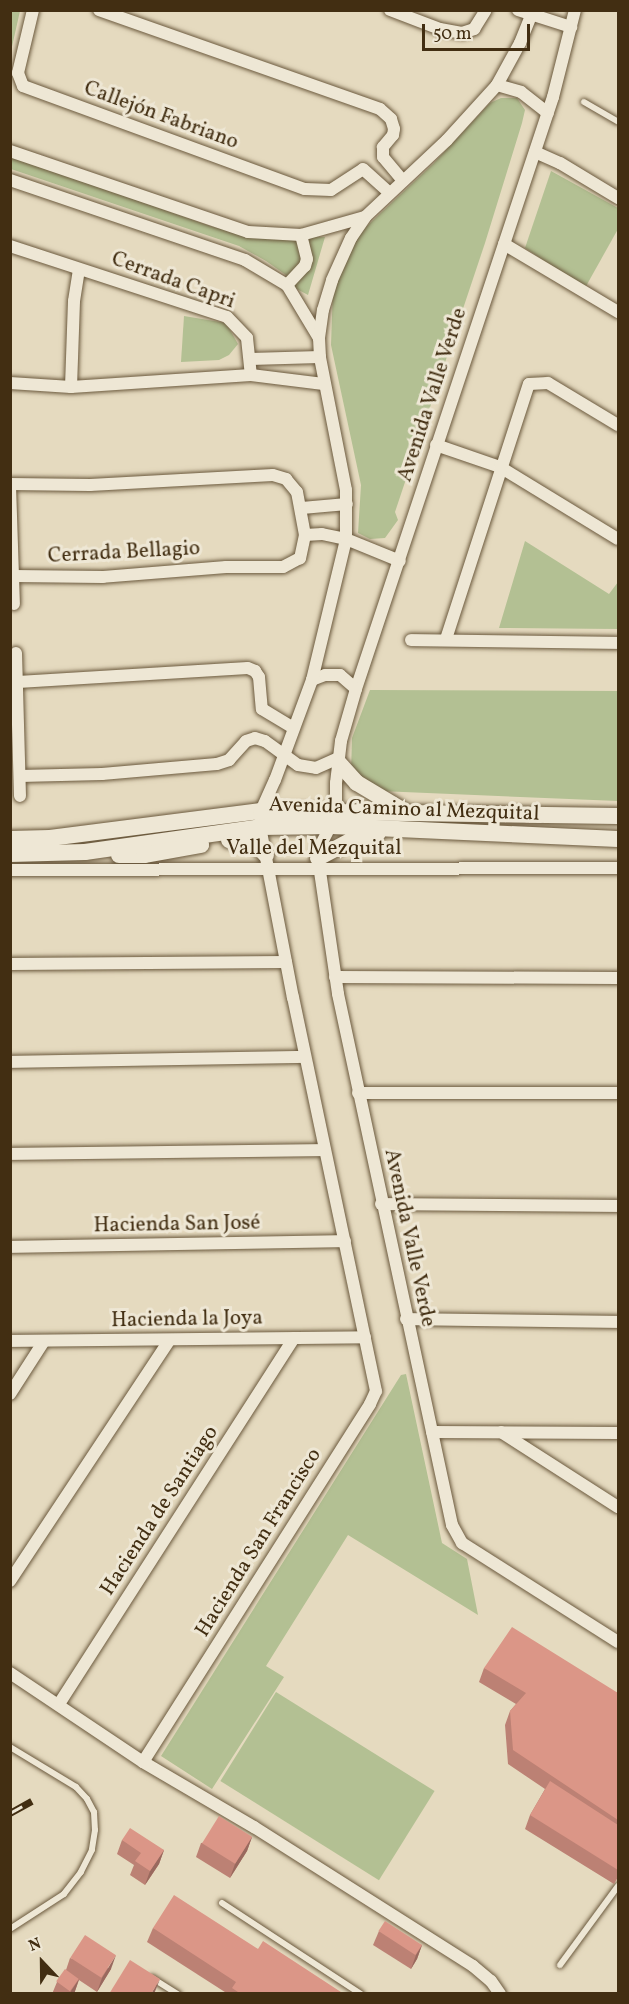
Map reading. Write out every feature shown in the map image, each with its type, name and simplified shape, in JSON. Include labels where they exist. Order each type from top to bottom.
[{"type":"main road","points":[[338,760],[357,783],[405,811]]},
{"type":"main road","name":"Avenida Camino al Mezquital","points":[[10,838],[50,838],[260,819],[334,818],[405,811],[618,816]]},
{"type":"main road","name":"Avenida Camino al Mezquital","points":[[334,818],[399,829],[618,839]]},
{"type":"main road","name":"Avenida Camino al Mezquital","points":[[10,854],[86,852],[260,819]]},
{"type":"main road","points":[[319,863],[365,835],[399,829]]},
{"type":"main road","points":[[86,852],[144,855],[242,838],[253,841],[267,861]]},
{"type":"street","name":"Callejón Fabriano","points":[[33,10],[18,73],[23,86],[305,189],[331,190],[356,172],[366,170],[390,193]]},
{"type":"street","points":[[99,10],[380,109],[391,119],[394,129],[393,135],[383,147],[383,157],[403,181]]},
{"type":"street","points":[[390,10],[440,29],[462,33],[474,29],[486,10]]},
{"type":"street","points":[[518,10],[571,27]]},
{"type":"street","name":"Avenida Valle Verde","points":[[572,12],[571,27],[548,113],[356,688],[338,760],[334,818],[320,849],[319,863],[335,977],[358,1094],[405,1319],[452,1525],[462,1543],[618,1642]]},
{"type":"street","points":[[364,1337],[305,1057],[260,819],[312,680],[346,539],[347,504],[323,384],[319,338],[332,280],[351,237],[365,217],[447,140],[497,85],[520,43],[532,13]]},
{"type":"street","points":[[497,85],[521,92],[548,113]]},
{"type":"street","points":[[10,151],[248,232],[301,235],[365,217]]},
{"type":"street","points":[[535,152],[618,198]]},
{"type":"street","points":[[10,180],[207,245],[245,260],[286,285],[319,338]]},
{"type":"street","points":[[286,285],[305,266],[307,259],[301,235]]},
{"type":"street","points":[[504,244],[618,312]]},
{"type":"street","name":"Cerrada Capri","points":[[10,246],[227,317],[247,338],[251,375]]},
{"type":"street","name":"Cerrada Capri","points":[[71,387],[73,323],[79,269]]},
{"type":"street","points":[[250,359],[320,357]]},
{"type":"street","points":[[10,382],[71,387],[251,375],[323,384]]},
{"type":"street","points":[[446,639],[527,387],[533,383],[548,383],[618,425]]},
{"type":"street","points":[[436,445],[500,467],[618,539]]},
{"type":"street","name":"Cerrada Bellagio","points":[[273,475],[291,483],[302,508],[305,535],[300,558],[283,567],[226,567],[103,577],[14,576],[10,485],[90,485],[273,475]]},
{"type":"street","points":[[302,508],[347,504]]},
{"type":"street","points":[[305,535],[322,534],[346,539],[400,561]]},
{"type":"street","points":[[14,576],[14,604]]},
{"type":"street","points":[[411,640],[618,643]]},
{"type":"street","points":[[16,653],[20,795]]},
{"type":"street","points":[[18,682],[248,668],[255,671],[259,677],[262,710],[294,728]]},
{"type":"street","points":[[312,680],[325,675],[340,675],[356,688]]},
{"type":"street","points":[[20,776],[102,774],[217,764],[229,760],[246,741],[255,738],[265,741],[298,765],[316,768],[338,760]]},
{"type":"street","name":"Valle del Mezquital","points":[[10,870],[267,861],[618,868]]},
{"type":"street","points":[[10,964],[286,962]]},
{"type":"street","points":[[335,977],[618,978]]},
{"type":"street","points":[[10,1062],[305,1057]]},
{"type":"street","points":[[358,1094],[618,1093]]},
{"type":"street","points":[[10,1154],[324,1150]]},
{"type":"street","points":[[381,1204],[618,1206]]},
{"type":"street","name":"Hacienda San José","points":[[10,1247],[345,1241]]},
{"type":"street","points":[[405,1319],[618,1322]]},
{"type":"street","name":"Hacienda la Joya","points":[[10,1341],[364,1337]]},
{"type":"street","name":"Hacienda San Francisco","points":[[143,1761],[370,1404],[376,1391],[364,1337]]},
{"type":"street","name":"Hacienda de Santiago","points":[[59,1704],[294,1338]]},
{"type":"street","points":[[10,1394],[44,1341]]},
{"type":"street","points":[[10,1581],[169,1341]]},
{"type":"street","points":[[500,1431],[618,1507]]},
{"type":"street","points":[[432,1432],[618,1434]]},
{"type":"street","points":[[10,1673],[143,1761],[254,1827],[473,1966],[491,1981],[500,1994]]},
{"type":"lane","points":[[584,102],[618,122]]},
{"type":"lane","points":[[10,1747],[76,1787],[87,1799],[94,1812],[95,1830],[92,1850],[81,1872],[64,1894],[10,1929]]},
{"type":"lane","points":[[560,1965],[618,1886]]},
{"type":"lane","points":[[222,1903],[361,1994]]},
{"type":"lane","points":[[147,1975],[178,1994]]},
{"type":"green space","points":[[10,11],[20,11],[11,51]]},
{"type":"green space","points":[[501,98],[517,98],[525,110],[522,123],[485,243],[395,512],[398,520],[385,538],[370,539],[358,533],[361,485],[331,345],[333,288],[351,246],[367,226],[433,164],[490,103]]},
{"type":"green space","points":[[10,156],[213,227],[262,235],[325,237],[308,295],[295,288],[286,275],[239,246],[11,169]]},
{"type":"green space","points":[[551,171],[618,208],[618,229],[585,288],[525,248]]},
{"type":"green space","points":[[184,316],[226,323],[238,344],[229,355],[219,360],[181,362]]},
{"type":"green space","points":[[525,541],[609,594],[618,582],[618,629],[499,628]]},
{"type":"green space","points":[[370,690],[618,691],[618,801],[380,791],[351,774],[352,738]]},
{"type":"green space","points":[[406,1374],[442,1543],[467,1559],[478,1615],[348,1535],[266,1666],[284,1677],[212,1789],[161,1756],[401,1375]]},
{"type":"green space","points":[[276,1692],[435,1791],[379,1880],[220,1781]]},
{"type":"building","points":[[512,1627],[618,1693],[618,1820],[513,1750],[510,1711],[526,1693],[484,1668]]},
{"type":"building","points":[[550,1781],[618,1825],[618,1870],[530,1815]]},
{"type":"building","points":[[219,1816],[252,1837],[235,1864],[202,1843]]},
{"type":"building","points":[[130,1828],[164,1850],[150,1871],[135,1861],[141,1853],[122,1840]]},
{"type":"building","points":[[174,1895],[258,1949],[263,1941],[344,1994],[241,1994],[232,1988],[236,1982],[153,1928]]},
{"type":"building","points":[[385,1921],[422,1945],[415,1955],[378,1931]]},
{"type":"building","points":[[85,1935],[116,1955],[101,1978],[70,1958]]},
{"type":"building","points":[[130,1960],[160,1979],[151,1994],[109,1994]]},
{"type":"building","points":[[65,1969],[79,1979],[70,1991],[56,1981]]},
{"type":"railway","points":[[10,1813],[32,1801]]}]
